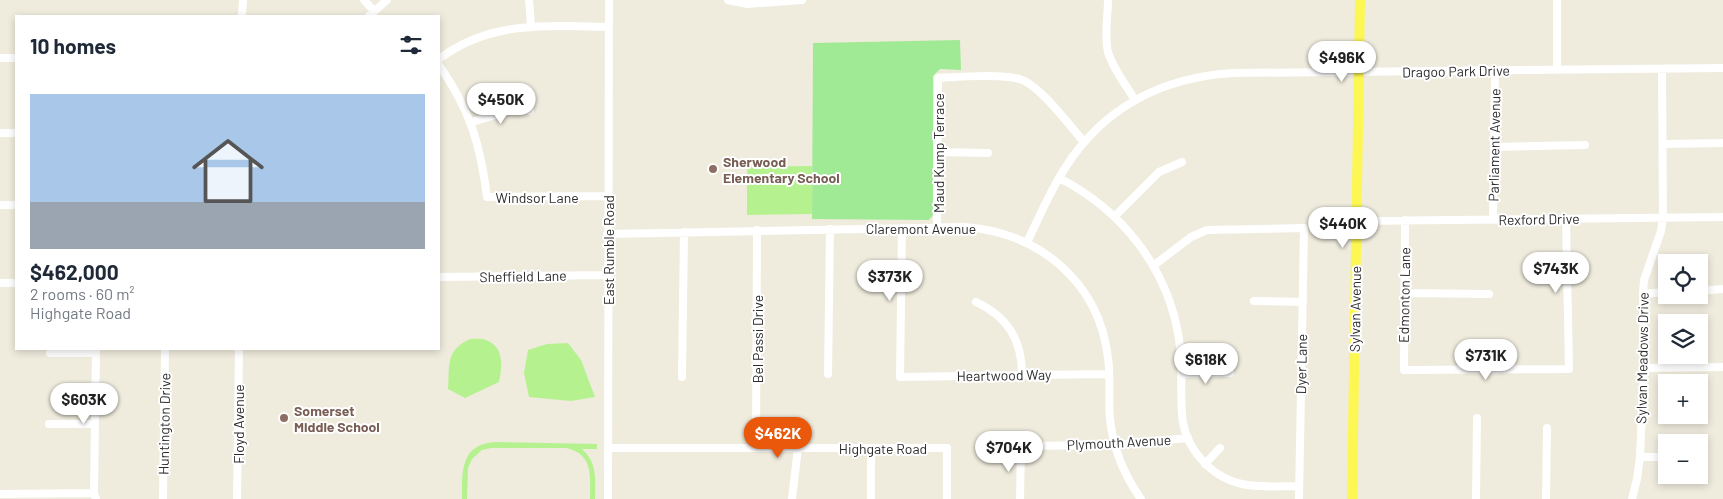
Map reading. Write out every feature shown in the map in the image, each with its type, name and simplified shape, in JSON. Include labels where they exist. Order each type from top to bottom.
[{"type":"main road","name":"Sylvan Avenue","points":[[1352,499],[1360,0]]},
{"type":"street","points":[[242,15],[243,0]]},
{"type":"street","points":[[364,0],[371,14],[387,0]]},
{"type":"street","points":[[529,0],[531,26]]},
{"type":"street","name":"East Rumble Road","points":[[608,499],[607,234],[609,0]]},
{"type":"street","points":[[728,0],[737,3],[756,4],[802,0]]},
{"type":"street","points":[[1108,0],[1106,42],[1108,51],[1115,67],[1135,100]]},
{"type":"street","points":[[1557,0],[1557,70]]},
{"type":"street","points":[[440,58],[464,42],[508,28],[531,26],[609,27]]},
{"type":"street","points":[[0,58],[15,58]]},
{"type":"street","name":"Windsor Lane","points":[[440,67],[472,122],[482,160],[488,196],[608,196]]},
{"type":"street","name":"Dragoo Park Drive","points":[[1026,242],[1059,178],[1084,142],[1110,118],[1135,100],[1172,83],[1214,74],[1723,68]]},
{"type":"street","name":"Sylvan Meadows Drive","points":[[1632,499],[1640,457],[1644,368],[1642,294],[1644,280],[1662,231],[1663,217],[1662,69]]},
{"type":"street","name":"Parliament Avenue","points":[[1492,220],[1495,70]]},
{"type":"street","name":"Maud Kump Terrace","points":[[937,227],[938,78],[1009,76],[1023,80],[1034,87],[1084,142]]},
{"type":"street","points":[[472,122],[519,108],[530,111]]},
{"type":"street","points":[[0,133],[15,132]]},
{"type":"street","points":[[1663,144],[1723,143]]},
{"type":"street","points":[[1494,146],[1585,145]]},
{"type":"street","points":[[938,152],[988,153]]},
{"type":"street","points":[[1115,216],[1150,180],[1167,168],[1182,162]]},
{"type":"street","points":[[1059,178],[1087,194],[1115,216],[1136,240],[1153,266],[1166,292],[1179,338],[1182,374],[1182,415],[1192,447],[1206,464],[1224,477],[1242,484],[1254,486],[1299,486]]},
{"type":"street","points":[[0,205],[15,205]]},
{"type":"street","name":"Rexford Drive","points":[[1356,221],[1723,217]]},
{"type":"street","name":"Edmonton Lane","points":[[1405,220],[1404,370],[1569,369],[1566,219]]},
{"type":"street","name":"Claremont Avenue","points":[[607,234],[937,227],[979,228],[1009,235],[1026,242],[1046,254],[1073,278],[1086,296],[1102,329],[1106,344],[1110,418],[1115,445],[1127,476],[1141,499]]},
{"type":"street","points":[[828,374],[830,228]]},
{"type":"street","name":"Heartwood Way","points":[[902,228],[900,377],[1109,374]]},
{"type":"street","name":"Dyer Lane","points":[[1153,266],[1191,236],[1207,230],[1304,228],[1299,499]]},
{"type":"street","name":"Bel Passi Drive","points":[[756,448],[758,230]]},
{"type":"street","points":[[682,377],[684,232]]},
{"type":"street","name":"Sheffield Lane","points":[[440,277],[607,275]]},
{"type":"street","points":[[0,283],[15,283]]},
{"type":"street","points":[[1708,290],[1723,289]]},
{"type":"street","points":[[1404,293],[1489,294]]},
{"type":"street","points":[[1642,294],[1658,293]]},
{"type":"street","points":[[1254,301],[1303,302]]},
{"type":"street","points":[[976,302],[987,307],[1001,318],[1013,334],[1020,352],[1022,375]]},
{"type":"street","name":"Huntington Drive","points":[[163,499],[164,350]]},
{"type":"street","name":"Floyd Avenue","points":[[237,499],[239,350]]},
{"type":"street","points":[[0,494],[95,496],[96,351],[50,353]]},
{"type":"street","points":[[1644,368],[1723,367]]},
{"type":"street","points":[[1182,374],[1230,373]]},
{"type":"street","points":[[1476,499],[1477,418]]},
{"type":"street","points":[[50,424],[95,424]]},
{"type":"street","points":[[1546,499],[1547,428]]},
{"type":"street","name":"Plymouth Avenue","points":[[1020,499],[1021,446],[1115,445],[1188,438]]},
{"type":"street","name":"Highgate Road","points":[[609,448],[947,448],[947,499]]},
{"type":"street","points":[[792,499],[798,448]]},
{"type":"street","points":[[1206,464],[1220,448]]},
{"type":"street","points":[[871,449],[871,499]]},
{"type":"street","points":[[1640,457],[1658,457]]},
{"type":"green space","points":[[960,40],[961,70],[940,69],[933,76],[933,215],[929,220],[812,219],[813,43]]},
{"type":"green space","points":[[812,166],[812,214],[747,215],[747,167]]},
{"type":"green space","points":[[470,339],[484,339],[496,347],[501,358],[501,370],[499,382],[465,398],[448,389],[449,365],[456,348]]},
{"type":"green space","points":[[568,343],[581,360],[595,397],[571,401],[529,397],[524,373],[528,350],[547,344]]},
{"type":"green space","points":[[496,442],[597,444],[597,449],[582,449],[591,460],[593,466],[595,499],[590,499],[590,475],[586,461],[582,455],[575,451],[566,448],[491,448],[482,450],[472,459],[468,468],[467,499],[462,499],[463,470],[469,454],[484,444]]},
{"type":"place","name":"Sherwood Elementary School","points":[[713,169]]},
{"type":"place","name":"Somerset Middle School","points":[[284,418]]}]
